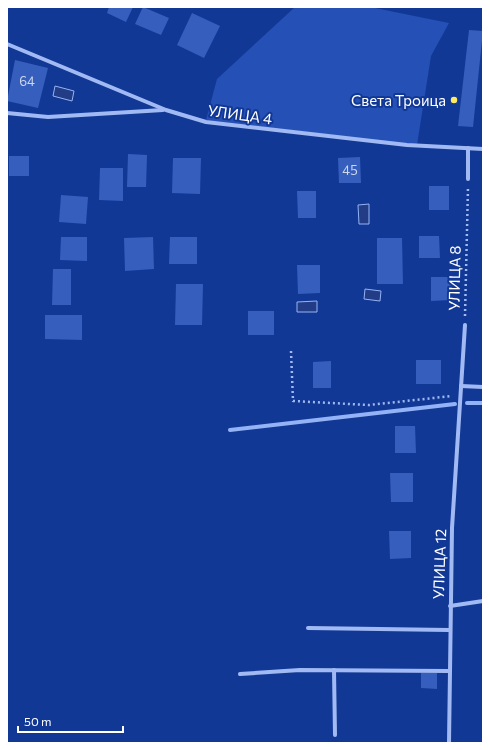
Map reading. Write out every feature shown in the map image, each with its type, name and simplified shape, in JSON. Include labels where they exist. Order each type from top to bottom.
[{"type":"street","name":"УЛИЦА 4","points":[[7,44],[166,110],[206,122],[265,130],[407,145],[483,149]]},
{"type":"street","points":[[7,113],[48,117],[166,110]]},
{"type":"street","points":[[468,148],[468,179]]},
{"type":"street","name":"УЛИЦА 8","points":[[462,386],[465,325]]},
{"type":"street","points":[[462,386],[483,387]]},
{"type":"street","name":"УЛИЦА 12","points":[[449,743],[448,671],[452,528],[460,395],[462,386]]},
{"type":"street","points":[[450,606],[483,602]]},
{"type":"street","points":[[308,628],[449,630]]},
{"type":"street","points":[[334,670],[335,735]]},
{"type":"street","points":[[240,674],[334,670],[448,671]]},
{"type":"path","name":"УЛИЦА 8","points":[[465,325],[468,179]]},
{"type":"path","points":[[291,351],[293,401],[369,405],[460,395]]},
{"type":"shaded area","points":[[295,7],[370,7],[449,23],[431,56],[417,145],[206,120],[217,79]]},
{"type":"shaded area","points":[[55,86],[74,91],[72,101],[53,96]]},
{"type":"shaded area","points":[[369,204],[369,224],[359,224],[358,205]]},
{"type":"shaded area","points":[[365,289],[381,291],[380,301],[364,299]]},
{"type":"shaded area","points":[[317,301],[317,312],[297,312],[297,302]]},
{"type":"building","points":[[109,7],[133,7],[126,22],[107,13]]},
{"type":"building","points":[[143,7],[169,18],[161,35],[135,24]]},
{"type":"building","points":[[192,13],[220,26],[204,58],[177,45]]},
{"type":"building","points":[[469,30],[483,31],[473,127],[458,126]]},
{"type":"building","points":[[15,60],[48,68],[38,108],[7,101]]},
{"type":"building","points":[[128,154],[147,155],[146,187],[127,187]]},
{"type":"building","points":[[9,156],[29,156],[29,176],[9,176]]},
{"type":"building","points":[[360,157],[361,183],[339,183],[338,158]]},
{"type":"building","points":[[173,158],[201,158],[200,194],[172,193]]},
{"type":"building","points":[[100,168],[123,168],[123,201],[99,200]]},
{"type":"building","points":[[429,186],[449,186],[449,210],[429,210]]},
{"type":"building","points":[[297,191],[316,191],[316,218],[298,218]]},
{"type":"building","points":[[61,195],[88,197],[86,224],[59,222]]},
{"type":"building","points":[[419,236],[439,236],[440,258],[419,258]]},
{"type":"building","points":[[61,237],[87,237],[87,261],[60,260]]},
{"type":"building","points":[[153,237],[154,269],[125,271],[124,238]]},
{"type":"building","points":[[170,237],[197,237],[197,264],[169,264]]},
{"type":"building","points":[[377,238],[402,238],[403,284],[377,284]]},
{"type":"building","points":[[297,265],[320,265],[320,293],[298,294]]},
{"type":"building","points":[[53,269],[71,269],[71,305],[52,305]]},
{"type":"building","points":[[431,277],[451,277],[451,300],[431,301]]},
{"type":"building","points":[[176,284],[203,284],[202,325],[175,325]]},
{"type":"building","points":[[248,311],[274,311],[274,335],[248,335]]},
{"type":"building","points":[[45,315],[82,315],[82,340],[45,339]]},
{"type":"building","points":[[416,360],[441,360],[441,384],[416,384]]},
{"type":"building","points":[[331,361],[331,388],[313,388],[313,362]]},
{"type":"building","points":[[395,426],[415,426],[416,453],[395,453]]},
{"type":"building","points":[[390,473],[413,473],[413,502],[391,502]]},
{"type":"building","points":[[389,531],[411,531],[411,558],[390,559]]},
{"type":"building","points":[[421,673],[437,673],[437,689],[421,688]]},
{"type":"waterway","points":[[467,403],[483,403]]},
{"type":"waterway","points":[[230,430],[455,404]]},
{"type":"place","name":"Света Троица","points":[[454,100]]}]
